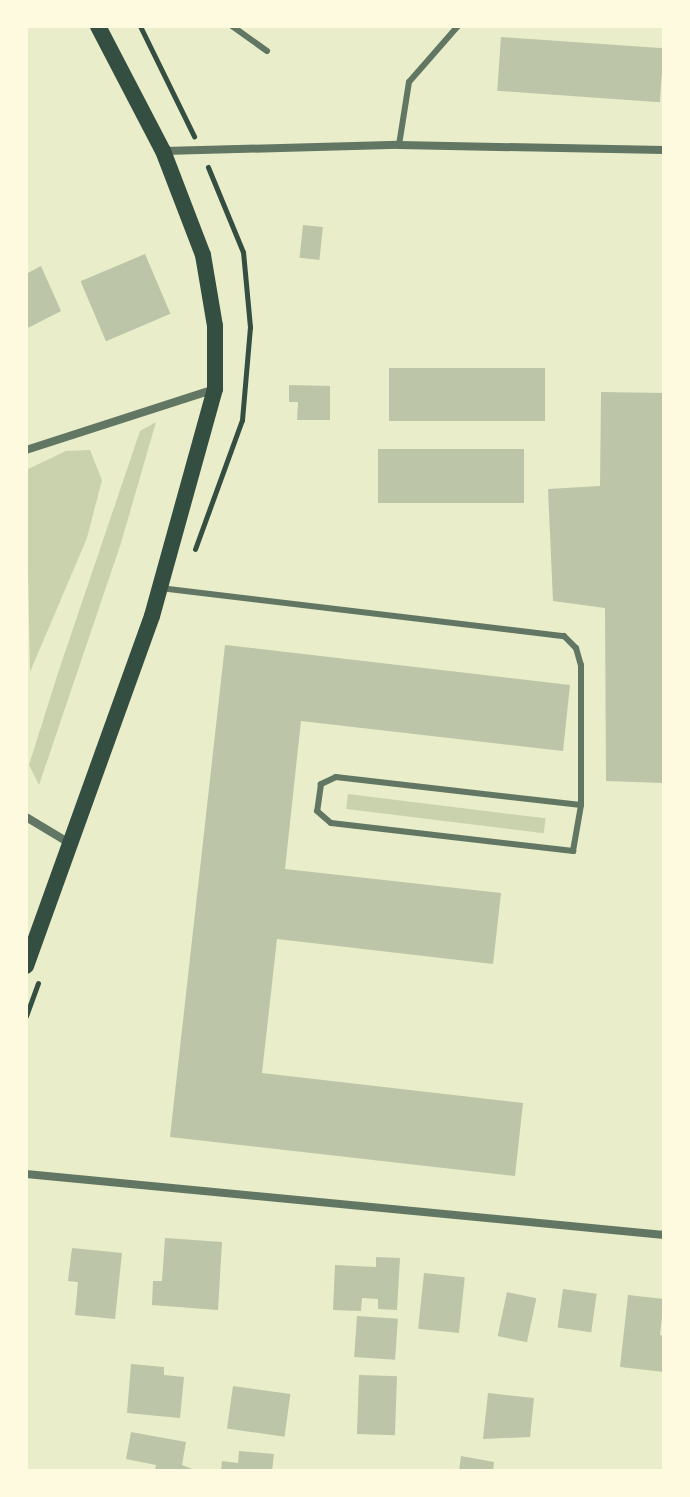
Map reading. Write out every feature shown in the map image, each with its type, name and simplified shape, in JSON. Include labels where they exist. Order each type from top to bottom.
[{"type":"main road","points":[[26,966],[160,588],[215,389],[215,326],[203,255],[163,151],[98,26]]},
{"type":"street","points":[[163,151],[399,145],[664,150]]},
{"type":"street","points":[[26,450],[215,389]]},
{"type":"street","points":[[26,817],[71,844]]},
{"type":"street","points":[[26,1174],[664,1235]]},
{"type":"lane","points":[[232,26],[267,51]]},
{"type":"lane","points":[[399,145],[409,82],[458,26]]},
{"type":"lane","points":[[160,588],[564,636],[576,648],[581,665],[581,805],[573,851],[331,823],[317,811],[321,784],[336,777],[581,805]]},
{"type":"green space","points":[[156,422],[121,543],[39,785],[29,765],[58,673],[140,431]]},
{"type":"green space","points":[[90,450],[102,480],[87,538],[30,672],[26,470],[66,451]]},
{"type":"green space","points":[[348,794],[546,818],[544,833],[346,809]]},
{"type":"building","points":[[501,37],[664,48],[660,102],[497,91]]},
{"type":"building","points":[[303,225],[323,227],[319,260],[300,258]]},
{"type":"building","points":[[145,254],[170,314],[106,341],[81,281]]},
{"type":"building","points":[[41,266],[61,311],[26,329],[26,274]]},
{"type":"building","points":[[389,368],[545,368],[545,421],[389,421]]},
{"type":"building","points":[[289,385],[330,386],[330,420],[297,420],[298,402],[289,402]]},
{"type":"building","points":[[601,392],[664,393],[664,783],[606,781],[605,608],[553,601],[548,489],[600,486]]},
{"type":"building","points":[[378,449],[524,449],[524,503],[378,503]]},
{"type":"building","points":[[225,645],[570,685],[563,751],[301,721],[285,869],[501,893],[493,964],[277,939],[262,1073],[523,1103],[515,1176],[170,1137]]},
{"type":"building","points":[[165,1238],[222,1242],[218,1310],[152,1305],[153,1281],[162,1281]]},
{"type":"building","points":[[72,1248],[122,1253],[115,1319],[75,1315],[78,1282],[68,1281]]},
{"type":"building","points":[[376,1257],[400,1258],[397,1310],[378,1309],[378,1299],[362,1298],[361,1311],[333,1310],[335,1265],[376,1267]]},
{"type":"building","points":[[424,1273],[465,1277],[459,1333],[418,1329]]},
{"type":"building","points":[[563,1289],[597,1294],[591,1332],[558,1328]]},
{"type":"building","points":[[507,1292],[536,1298],[527,1342],[498,1336]]},
{"type":"building","points":[[628,1295],[664,1299],[660,1335],[664,1336],[664,1372],[620,1367]]},
{"type":"building","points":[[357,1316],[398,1319],[395,1360],[354,1357]]},
{"type":"building","points":[[131,1364],[164,1367],[164,1375],[184,1377],[180,1418],[127,1413]]},
{"type":"building","points":[[359,1375],[397,1376],[395,1435],[357,1434]]},
{"type":"building","points":[[233,1386],[290,1394],[284,1437],[227,1429]]},
{"type":"building","points":[[488,1393],[534,1398],[530,1437],[483,1439]]},
{"type":"building","points":[[131,1432],[186,1442],[182,1465],[197,1471],[155,1471],[156,1465],[126,1459]]},
{"type":"building","points":[[239,1451],[274,1454],[272,1471],[221,1471],[222,1461],[238,1463]]},
{"type":"building","points":[[461,1456],[494,1462],[493,1471],[459,1471]]}]
